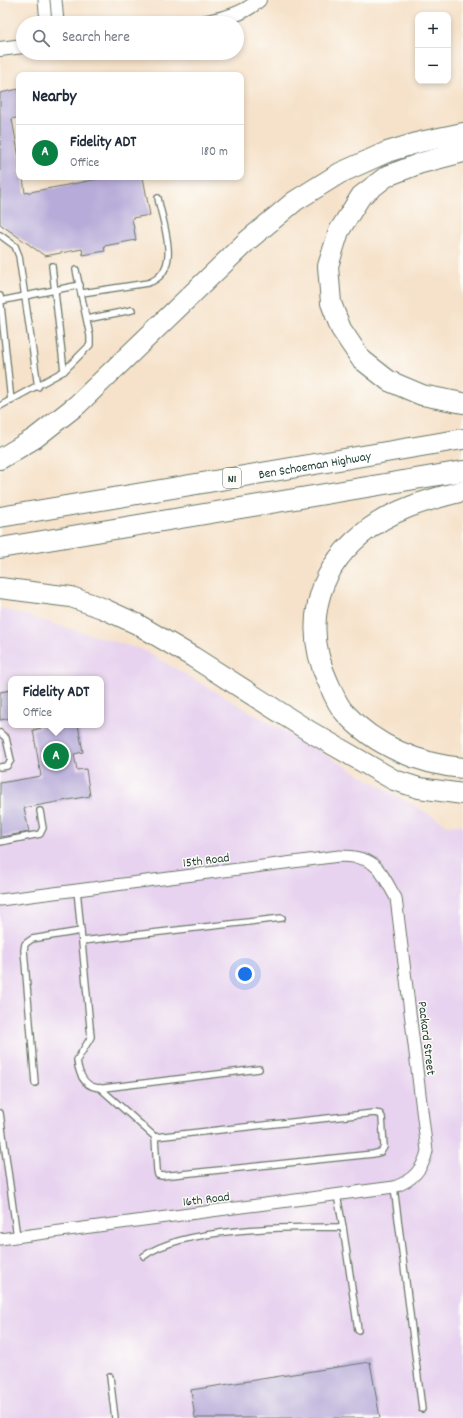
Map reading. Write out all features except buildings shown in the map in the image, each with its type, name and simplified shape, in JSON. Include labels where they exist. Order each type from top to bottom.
[{"type":"highway","points":[[0,459],[35,438],[77,406],[247,241],[295,201],[340,173],[387,152],[420,142],[463,134]]},
{"type":"highway","points":[[463,152],[421,163],[387,176],[361,196],[338,231],[328,266],[331,303],[341,329],[361,359],[389,381],[422,395],[463,403]]},
{"type":"highway","name":"Ben Schoeman Highway","points":[[0,517],[463,439]]},
{"type":"highway","points":[[0,548],[463,471]]},
{"type":"highway","points":[[463,491],[408,508],[377,522],[361,535],[332,568],[322,587],[316,609],[314,628],[316,648],[322,670],[344,712],[366,733],[392,749],[426,761],[463,768]]},
{"type":"highway","points":[[0,588],[71,597],[102,608],[150,632],[309,731],[394,780],[419,788],[463,794]]},
{"type":"street","points":[[44,0],[45,16]]},
{"type":"street","points":[[56,0],[57,16]]},
{"type":"street","points":[[232,16],[259,0]]},
{"type":"street","points":[[0,49],[16,47]]},
{"type":"street","name":"15th Road","points":[[0,900],[339,856],[354,856],[365,859],[381,872],[396,898]]},
{"type":"street","name":"Packard Street","points":[[396,898],[427,1141],[425,1159],[413,1178]]},
{"type":"street","name":"16th Road","points":[[0,1239],[394,1187],[413,1178]]},
{"type":"lane","points":[[82,293],[148,283],[155,281],[165,271],[169,254],[158,198]]},
{"type":"lane","points":[[0,235],[15,246],[18,251],[26,295],[38,387]]},
{"type":"lane","points":[[52,266],[56,290],[64,371]]},
{"type":"lane","points":[[0,406],[38,387],[64,371],[90,345],[87,318],[76,270]]},
{"type":"lane","points":[[11,401],[0,299],[80,285]]},
{"type":"lane","points":[[87,318],[132,310]]},
{"type":"lane","points":[[0,733],[6,738],[11,760],[7,766],[0,767]]},
{"type":"lane","points":[[0,842],[40,834],[44,828],[40,811]]},
{"type":"lane","points":[[77,890],[91,1037],[77,1062],[81,1074],[88,1084],[92,1087],[100,1088],[259,1069]]},
{"type":"lane","points":[[82,941],[282,918]]},
{"type":"lane","points":[[35,1083],[24,950],[25,944],[32,939],[81,931]]},
{"type":"lane","points":[[100,1088],[155,1137],[157,1170],[158,1175],[162,1176],[373,1154],[381,1152],[384,1148],[382,1117],[379,1113],[155,1137]]},
{"type":"lane","points":[[0,1113],[17,1237]]},
{"type":"lane","points":[[394,1187],[422,1409]]},
{"type":"lane","points":[[337,1195],[358,1330]]},
{"type":"lane","points":[[144,1256],[156,1249],[174,1242],[227,1233],[302,1227],[343,1227]]},
{"type":"lane","points":[[110,1377],[115,1418]]},
{"type":"shaded area","points":[[0,608],[143,650],[448,825],[463,825],[463,1418],[0,1418]]},
{"type":"place","name":"Fidelity ADT","points":[[56,756]]}]
